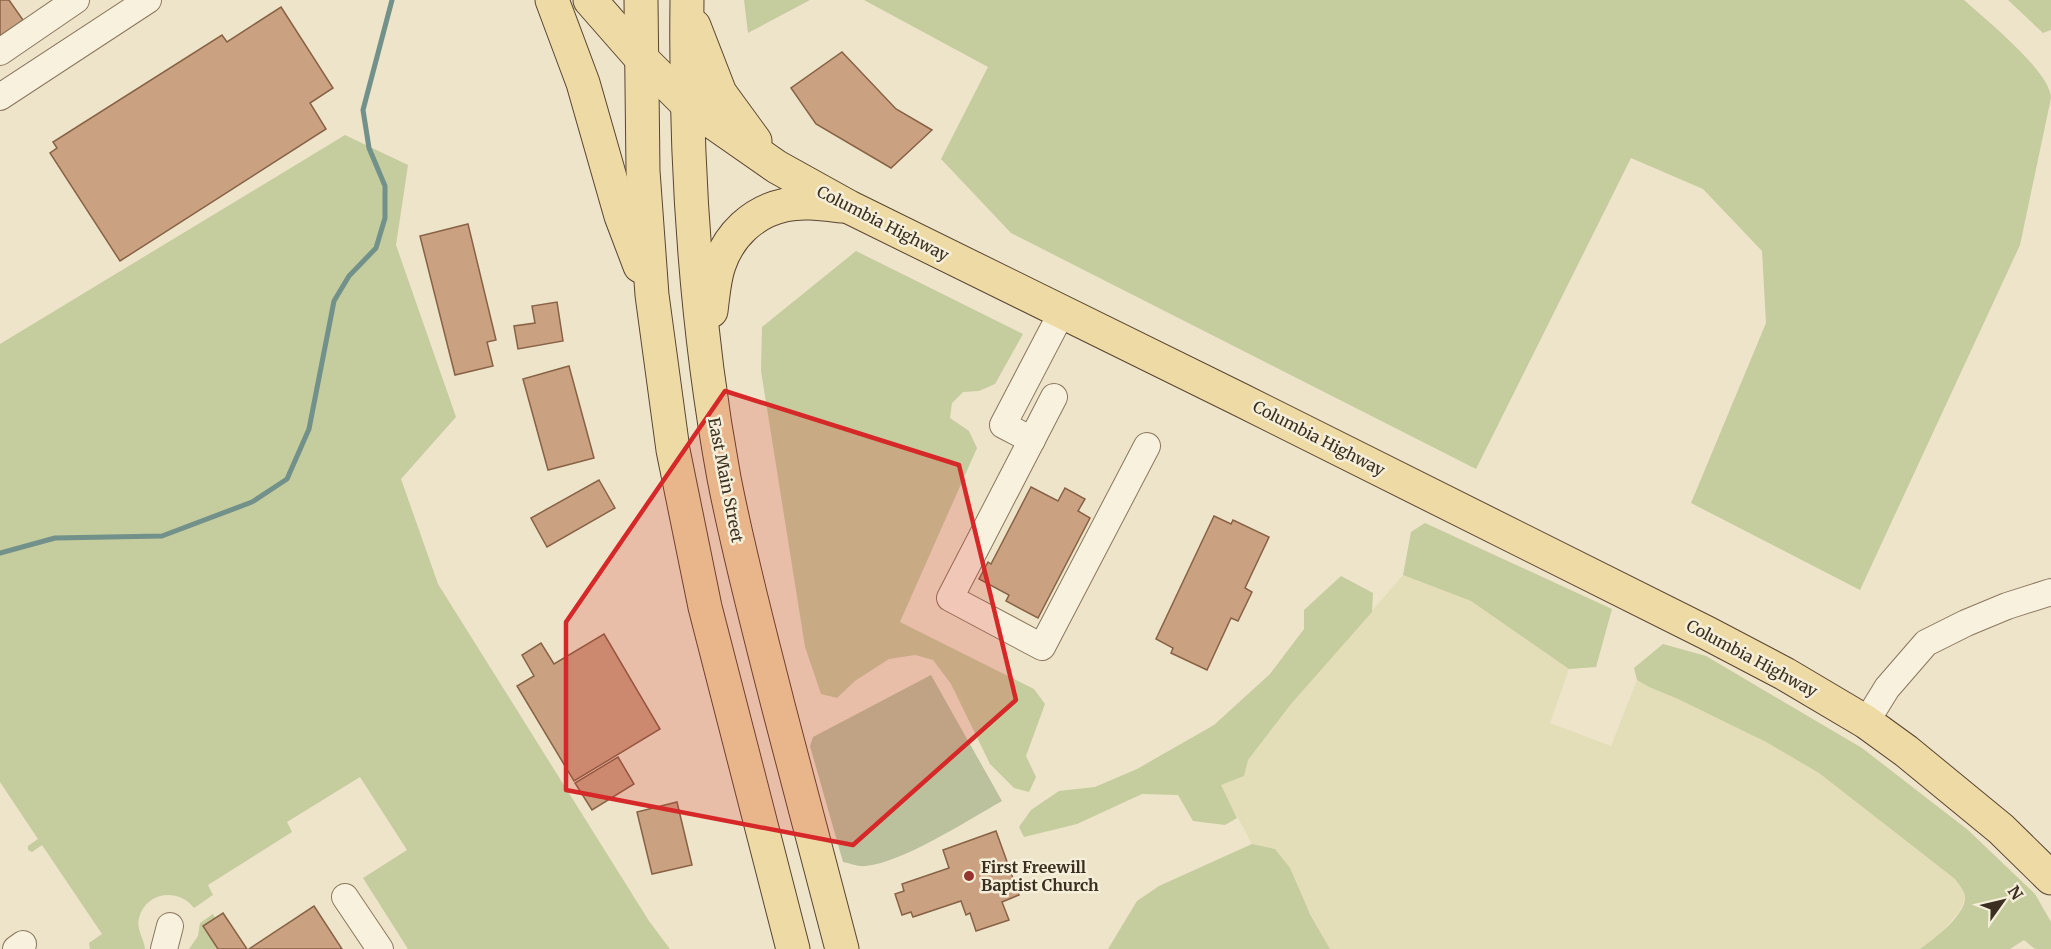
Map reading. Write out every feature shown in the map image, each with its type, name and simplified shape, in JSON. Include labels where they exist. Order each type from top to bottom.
[{"type":"main road","points":[[552,0],[582,83],[621,216],[652,295]]},
{"type":"main road","name":"Columbia Highway","points":[[590,0],[640,57],[688,105],[777,167],[849,207],[1707,633],[1785,674],[1866,722],[1906,751],[2001,829],[2051,878]]},
{"type":"main road","points":[[641,0],[643,171],[652,295],[673,450],[705,607],[793,949]]},
{"type":"main road","points":[[687,4],[720,93],[777,167]]},
{"type":"main road","name":"East Main Street","points":[[687,4],[688,169],[694,260],[704,348],[724,477],[751,600],[842,949]]},
{"type":"main road","points":[[704,348],[718,267],[728,243],[744,225],[761,214],[786,205],[813,203],[849,207]]},
{"type":"main road","points":[[705,607],[751,600]]},
{"type":"lane","points":[[0,52],[44,9],[76,0]]},
{"type":"lane","points":[[0,97],[148,0]]},
{"type":"lane","points":[[1032,440],[1003,425],[1062,312]]},
{"type":"lane","points":[[1054,397],[950,598],[1042,647],[1147,446]]},
{"type":"lane","points":[[1866,722],[1887,688],[1926,643],[1966,622],[2051,592]]},
{"type":"lane","points":[[345,897],[380,949]]},
{"type":"highlighted area","points":[[725,391],[959,465],[1016,700],[853,845],[566,790],[566,622]]},
{"type":"shaded area","points":[[1403,575],[1471,601],[1569,669],[1550,723],[1611,746],[1637,680],[1766,742],[1819,773],[1955,879],[1965,899],[1959,912],[1939,935],[1920,949],[1330,949],[1275,849],[1252,844],[1220,785],[1243,776],[1248,760],[1291,704]]},
{"type":"green space","points":[[744,0],[810,0],[748,33]]},
{"type":"green space","points":[[864,0],[1964,0],[2029,61],[2048,87],[2051,98],[2020,245],[1860,590],[1691,503],[1766,323],[1762,251],[1703,189],[1631,158],[1476,469],[1011,233],[941,159],[988,67]]},
{"type":"green space","points":[[2008,0],[2051,0],[2051,30],[2043,33]]},
{"type":"green space","points":[[345,135],[408,165],[396,245],[456,417],[401,479],[438,584],[649,921],[670,949],[408,949],[363,878],[407,850],[360,777],[287,822],[292,832],[208,885],[213,895],[194,908],[180,897],[172,895],[164,895],[148,902],[138,922],[145,949],[90,949],[89,943],[102,934],[42,845],[32,852],[28,850],[28,846],[38,839],[0,782],[0,344]]},
{"type":"green space","points":[[856,251],[1023,334],[995,384],[979,391],[963,392],[952,403],[950,418],[969,431],[977,448],[900,622],[1034,689],[1045,704],[1026,756],[1036,777],[1029,792],[1014,788],[990,764],[951,684],[933,660],[915,655],[889,659],[855,681],[837,698],[821,694],[805,647],[761,371],[762,327]]},
{"type":"green space","points":[[1425,523],[1612,609],[1596,667],[1569,669],[1471,601],[1403,575],[1411,532]]},
{"type":"green space","points":[[1341,576],[1373,593],[1372,612],[1291,704],[1248,760],[1244,776],[1221,785],[1237,818],[1225,825],[1193,821],[1178,795],[1142,794],[1077,824],[1024,837],[1019,827],[1031,810],[1059,791],[1095,787],[1137,769],[1214,725],[1270,674],[1304,629],[1304,610]]},
{"type":"green space","points":[[1663,644],[1706,656],[1862,748],[1968,830],[2035,894],[2051,922],[2051,949],[2035,949],[2024,940],[2010,949],[1920,949],[1947,927],[1963,907],[1964,894],[1955,879],[1819,773],[1766,742],[1637,680],[1634,668]]},
{"type":"green space","points":[[931,675],[1002,801],[935,840],[897,857],[865,866],[843,862],[810,746],[813,737]]},
{"type":"green space","points":[[1252,844],[1275,849],[1290,868],[1310,914],[1330,949],[1108,949],[1137,901],[1159,886]]},
{"type":"green space","points":[[213,914],[215,918],[203,926],[218,949],[189,949],[198,936],[200,923]]},
{"type":"building","points":[[0,0],[9,0],[23,20],[0,36]]},
{"type":"building","points":[[281,7],[333,88],[310,103],[326,129],[120,261],[50,153],[57,148],[53,142],[222,35],[227,42]]},
{"type":"building","points":[[842,52],[896,109],[932,130],[891,168],[816,124],[791,88]]},
{"type":"building","points":[[468,224],[496,340],[487,342],[493,366],[455,375],[420,236]]},
{"type":"building","points":[[557,302],[563,341],[518,349],[514,326],[535,323],[532,306]]},
{"type":"building","points":[[569,366],[594,458],[548,470],[523,379]]},
{"type":"building","points":[[599,480],[615,508],[547,547],[531,518]]},
{"type":"building","points":[[1031,487],[1058,501],[1065,488],[1085,499],[1078,511],[1090,518],[1038,618],[1006,601],[1009,595],[979,579],[988,562],[991,564]]},
{"type":"building","points":[[1214,516],[1231,524],[1233,520],[1269,537],[1245,588],[1252,592],[1238,621],[1231,618],[1207,670],[1171,653],[1173,648],[1156,639]]},
{"type":"building","points":[[604,634],[660,729],[574,781],[517,686],[534,676],[522,655],[541,643],[554,664]]},
{"type":"building","points":[[618,757],[634,784],[592,810],[575,783]]},
{"type":"building","points":[[677,802],[692,865],[652,874],[637,812]]},
{"type":"building","name":"First Freewill Baptist Church","points":[[996,831],[1019,895],[1002,902],[1009,920],[976,931],[970,913],[966,915],[961,901],[913,917],[911,912],[902,915],[895,894],[904,891],[902,884],[949,868],[943,850]]},
{"type":"building","points":[[314,906],[342,949],[249,949]]},
{"type":"building","points":[[223,913],[247,949],[218,949],[203,926]]},
{"type":"waterway","points":[[0,553],[55,538],[162,536],[252,502],[287,479],[309,429],[334,301],[349,276],[376,248],[385,218],[385,186],[369,148],[363,110],[392,0]]},
{"type":"place","name":"First Freewill Baptist Church","points":[[969,876]]}]
